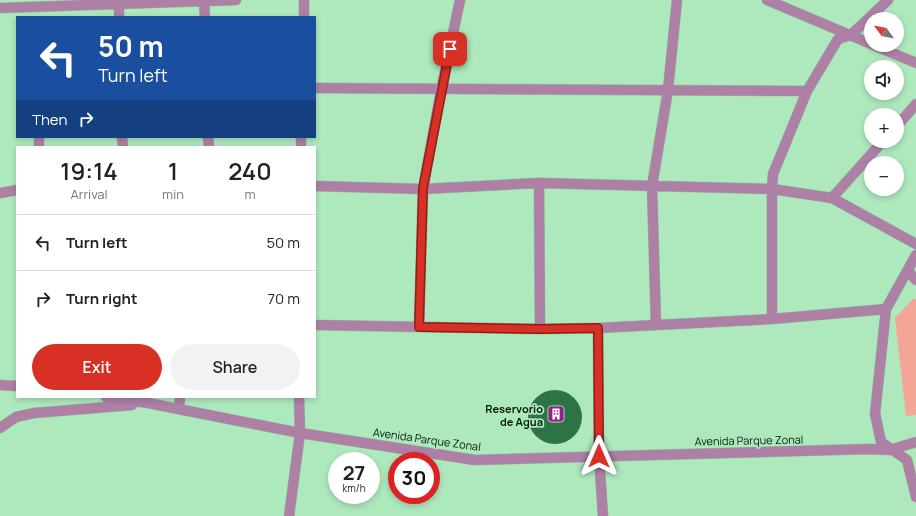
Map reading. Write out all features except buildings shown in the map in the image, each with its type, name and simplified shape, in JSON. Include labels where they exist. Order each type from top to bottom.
[{"type":"street","points":[[0,8],[35,12],[119,2],[236,0]]},
{"type":"street","points":[[304,0],[304,16]]},
{"type":"street","points":[[419,327],[423,188],[441,90],[460,0]]},
{"type":"street","points":[[656,325],[652,186],[668,90],[677,0]]},
{"type":"street","points":[[767,0],[864,42]]},
{"type":"street","points":[[772,319],[773,174],[807,92],[838,39],[851,36],[888,0]]},
{"type":"street","points":[[204,1],[205,16]]},
{"type":"street","points":[[119,2],[119,16]]},
{"type":"street","points":[[888,52],[916,64]]},
{"type":"street","points":[[316,88],[807,92]]},
{"type":"street","points":[[904,118],[916,104]]},
{"type":"street","points":[[832,198],[877,148]]},
{"type":"street","points":[[539,183],[540,329]]},
{"type":"street","points":[[316,186],[423,188],[539,183],[772,189],[832,198],[916,244]]},
{"type":"street","points":[[0,193],[16,190]]},
{"type":"street","points":[[916,255],[886,310],[875,414],[880,442],[907,460],[916,497]]},
{"type":"street","points":[[908,271],[916,280]]},
{"type":"street","points":[[316,325],[540,329],[598,328],[772,319],[886,310]]},
{"type":"street","points":[[598,328],[599,456],[603,516]]},
{"type":"street","points":[[0,385],[16,386]]},
{"type":"street","name":"Avenida Parque Zonal","points":[[113,398],[148,403],[300,433],[475,460],[869,449],[890,450],[916,442]]},
{"type":"street","points":[[180,398],[180,409]]},
{"type":"street","points":[[289,516],[300,433],[299,398]]},
{"type":"street","points":[[0,428],[16,417],[34,413],[148,403]]},
{"type":"shaded area","points":[[914,298],[916,300],[916,415],[906,416],[895,318]]},
{"type":"place","name":"Reservorio de Agua","points":[[556,414]]},
{"type":"route","points":[[450,49],[423,188],[419,327],[540,329],[598,328],[599,456]]}]
